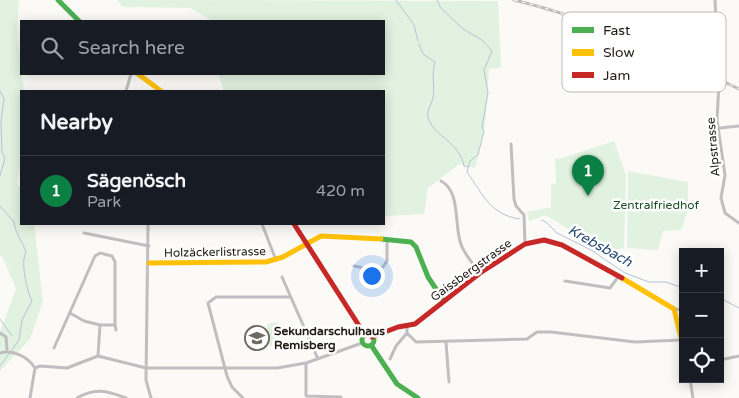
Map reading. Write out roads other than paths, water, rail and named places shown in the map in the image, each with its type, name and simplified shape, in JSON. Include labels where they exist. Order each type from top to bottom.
[{"type":"street","points":[[58,0],[78,20]]},
{"type":"street","points":[[126,90],[131,75]]},
{"type":"street","points":[[139,75],[160,90]]},
{"type":"street","name":"Alpstrasse","points":[[719,92],[717,120],[720,128],[725,175],[721,198],[722,207],[729,218],[739,223]]},
{"type":"street","points":[[720,128],[739,126]]},
{"type":"street","points":[[511,144],[514,199],[516,206],[524,215],[525,244]]},
{"type":"street","points":[[441,181],[448,186],[453,196],[462,247],[480,273]]},
{"type":"street","points":[[148,225],[149,264],[146,368],[151,398]]},
{"type":"street","points":[[262,225],[276,260]]},
{"type":"street","points":[[295,225],[365,335],[372,337],[374,340],[371,345]]},
{"type":"street","points":[[84,233],[149,246]]},
{"type":"street","name":"Holzäckerlistrasse","points":[[149,264],[242,263],[276,260],[321,236],[405,240],[414,244],[428,277],[444,301]]},
{"type":"street","points":[[354,266],[375,270],[383,267],[387,261],[387,240]]},
{"type":"street","name":"Gaissbergstrasse","points":[[372,337],[398,326],[416,324],[480,273],[525,244],[544,240],[557,243],[674,309]]},
{"type":"street","points":[[54,348],[95,256],[100,253],[112,256],[115,262],[116,330]]},
{"type":"street","points":[[282,277],[289,297],[318,359]]},
{"type":"street","points":[[566,281],[610,288],[618,277]]},
{"type":"street","points":[[243,398],[232,386],[225,368],[209,310],[210,300],[216,297],[289,297]]},
{"type":"street","points":[[679,310],[674,309],[681,338]]},
{"type":"street","points":[[70,313],[84,321],[100,325],[115,325]]},
{"type":"street","points":[[98,356],[100,325]]},
{"type":"street","points":[[390,359],[396,346],[407,334],[407,326]]},
{"type":"street","points":[[407,334],[416,342],[527,339],[539,332],[569,332],[635,342],[679,343]]},
{"type":"street","points":[[0,333],[6,337],[10,351]]},
{"type":"street","points":[[362,343],[365,335]]},
{"type":"street","points":[[446,342],[449,382]]},
{"type":"street","points":[[35,368],[40,366],[68,368],[98,356],[146,368],[277,368],[306,363],[362,343],[366,346],[371,345]]},
{"type":"street","points":[[371,345],[397,384],[418,398]]},
{"type":"street","points":[[0,353],[10,351],[30,362],[35,368],[30,398]]},
{"type":"street","points":[[724,359],[739,356]]},
{"type":"street","points":[[306,363],[306,396],[341,397]]},
{"type":"street","points":[[691,383],[693,398]]},
{"type":"street","points":[[77,398],[100,389],[126,398]]},
{"type":"waterway","points":[[396,0],[414,25],[418,41]]},
{"type":"waterway","points":[[437,0],[440,7],[463,29],[482,40],[492,51],[484,70],[488,93],[482,127],[484,131],[478,155],[470,161],[467,172],[494,208],[510,217],[520,219]]},
{"type":"waterway","points":[[419,44],[423,54],[435,62],[433,97],[428,111],[429,120],[432,126],[453,145],[464,166],[468,167]]},
{"type":"waterway","points":[[0,91],[4,99],[1,121],[2,152],[5,158],[0,176]]},
{"type":"waterway","points":[[0,206],[14,222],[25,249],[25,276],[32,301],[22,320],[19,340],[0,366]]},
{"type":"waterway","name":"Krebsbach","points":[[541,220],[546,222],[557,233],[591,250],[625,273],[649,282],[666,282],[679,287]]},
{"type":"waterway","name":"Krebsbach","points":[[724,300],[739,308]]},
{"type":"waterway","points":[[0,319],[12,336]]},
{"type":"railway","points":[[514,0],[562,14]]},
{"type":"railway","points":[[726,83],[739,89]]},
{"type":"place","name":"Sägenösch","points":[[588,196]]},
{"type":"place","name":"Sekundarschulhaus Remisberg","points":[[257,338]]},
{"type":"park label","name":"Zentralfriedhof","points":[[656,205]]}]
